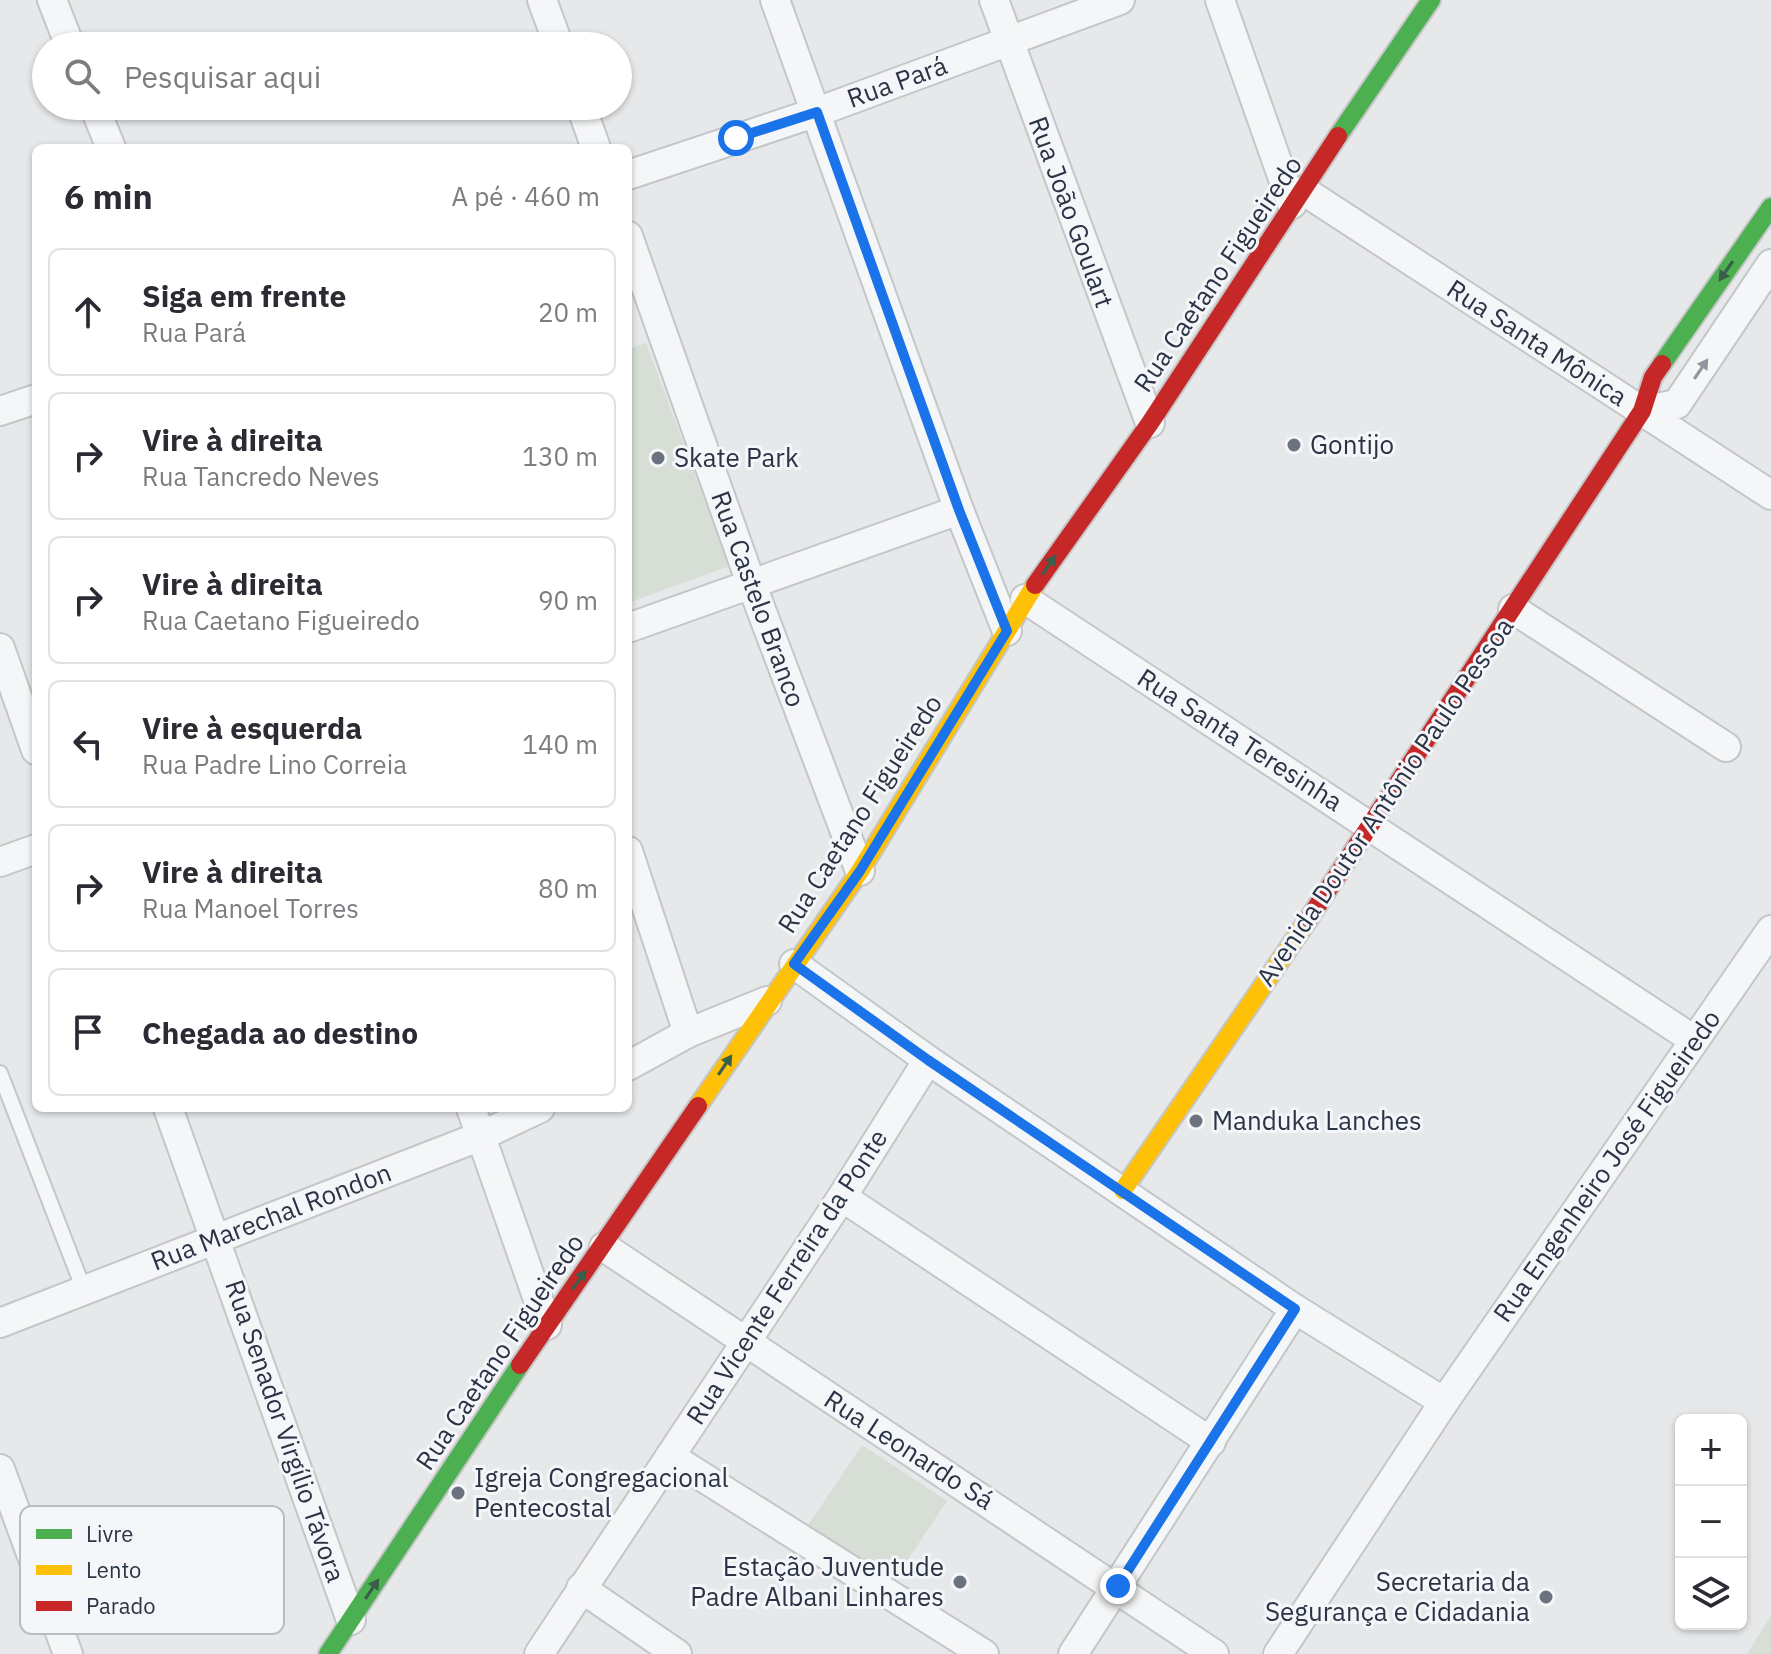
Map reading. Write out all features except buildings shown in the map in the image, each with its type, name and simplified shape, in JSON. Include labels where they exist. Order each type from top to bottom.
[{"type":"main road","name":"Rua Caetano Figueiredo","points":[[331,1652],[547,1325],[604,1247],[767,1001],[860,871],[1025,599],[1150,423],[1431,0]]},
{"type":"main road","name":"Avenida Doutor Antônio Paulo Pessoa","points":[[1123,1190],[1371,827],[1642,411],[1653,377],[1771,207]]},
{"type":"street","points":[[52,0],[65,32]]},
{"type":"street","points":[[542,0],[554,32]]},
{"type":"street","points":[[775,0],[959,510],[1007,631]]},
{"type":"street","name":"Rua João Goulart","points":[[994,0],[1150,423]]},
{"type":"street","name":"Rua Pará","points":[[632,174],[817,112],[1120,0]]},
{"type":"street","points":[[1220,0],[1298,197]]},
{"type":"street","points":[[100,120],[109,144]]},
{"type":"street","points":[[586,120],[595,144]]},
{"type":"street","name":"Rua Santa Mônica","points":[[1298,197],[1771,495]]},
{"type":"street","name":"Rua Castelo Branco","points":[[632,247],[751,583],[860,871]]},
{"type":"street","points":[[1642,411],[1677,404],[1771,264]]},
{"type":"street","points":[[0,411],[32,400]]},
{"type":"street","points":[[632,627],[959,510]]},
{"type":"street","name":"Rua Santa Teresinha","points":[[1025,599],[1694,1040]]},
{"type":"street","points":[[1513,609],[1726,747]]},
{"type":"street","points":[[0,648],[32,739]]},
{"type":"street","points":[[0,862],[32,850]]},
{"type":"street","points":[[632,863],[688,1033]]},
{"type":"street","name":"Rua Engenheiro José Figueiredo","points":[[1278,1654],[1444,1402],[1771,930]]},
{"type":"street","points":[[794,964],[928,1060],[1295,1309],[1444,1402]]},
{"type":"street","points":[[632,1064],[688,1033],[767,1001]]},
{"type":"street","name":"Rua Vicente Ferreira da Ponte","points":[[539,1654],[842,1197],[928,1060]]},
{"type":"street","name":"Rua Senador Virgílio Távora","points":[[170,1112],[351,1620]]},
{"type":"street","points":[[472,1112],[547,1325]]},
{"type":"street","name":"Rua Marechal Rondon","points":[[0,1323],[481,1136],[532,1112]]},
{"type":"street","points":[[842,1197],[1211,1442]]},
{"type":"street","name":"Rua Leonardo Sá","points":[[604,1247],[743,1343],[1118,1586],[1214,1654]]},
{"type":"street","points":[[1073,1654],[1295,1309]]},
{"type":"street","points":[[671,1457],[984,1654]]},
{"type":"street","points":[[0,1469],[20,1523]]},
{"type":"street","points":[[581,1588],[677,1654]]},
{"type":"street","points":[[61,1634],[68,1654]]},
{"type":"lane","points":[[0,1073],[84,1290]]},
{"type":"shaded area","name":"Skate Park","points":[[646,343],[729,566],[632,602],[632,348]]},
{"type":"shaded area","points":[[862,1445],[947,1501],[890,1586],[805,1530]]},
{"type":"shaded area","points":[[1771,1616],[1771,1654],[1747,1654]]},
{"type":"traffic: fast","points":[[1338,136],[1431,0]]},
{"type":"traffic: fast","points":[[1662,364],[1771,207]]},
{"type":"traffic: fast","points":[[328,1654],[520,1365]]},
{"type":"traffic: slow","points":[[698,1106],[860,871],[1035,585]]},
{"type":"traffic: slow","points":[[1123,1190],[1308,920]]},
{"type":"traffic: jam","points":[[1035,585],[1150,423],[1338,136]]},
{"type":"traffic: jam","points":[[1308,920],[1642,411],[1653,377],[1662,364]]},
{"type":"traffic: jam","points":[[520,1365],[698,1106]]},
{"type":"place","name":"Gontijo","points":[[1294,445]]},
{"type":"place","name":"Skate Park","points":[[658,458]]},
{"type":"place","name":"Manduka Lanches","points":[[1196,1121]]},
{"type":"place","name":"Igreja Congregacional Pentecostal","points":[[458,1493]]},
{"type":"place","name":"Estação Juventude Padre Albani Linhares","points":[[960,1582]]},
{"type":"place","name":"Secretaria da Segurança e Cidadania","points":[[1546,1597]]},
{"type":"route","points":[[736,138],[817,112],[959,510],[1007,631],[860,871],[794,964],[928,1060],[1295,1309],[1118,1586]]}]
